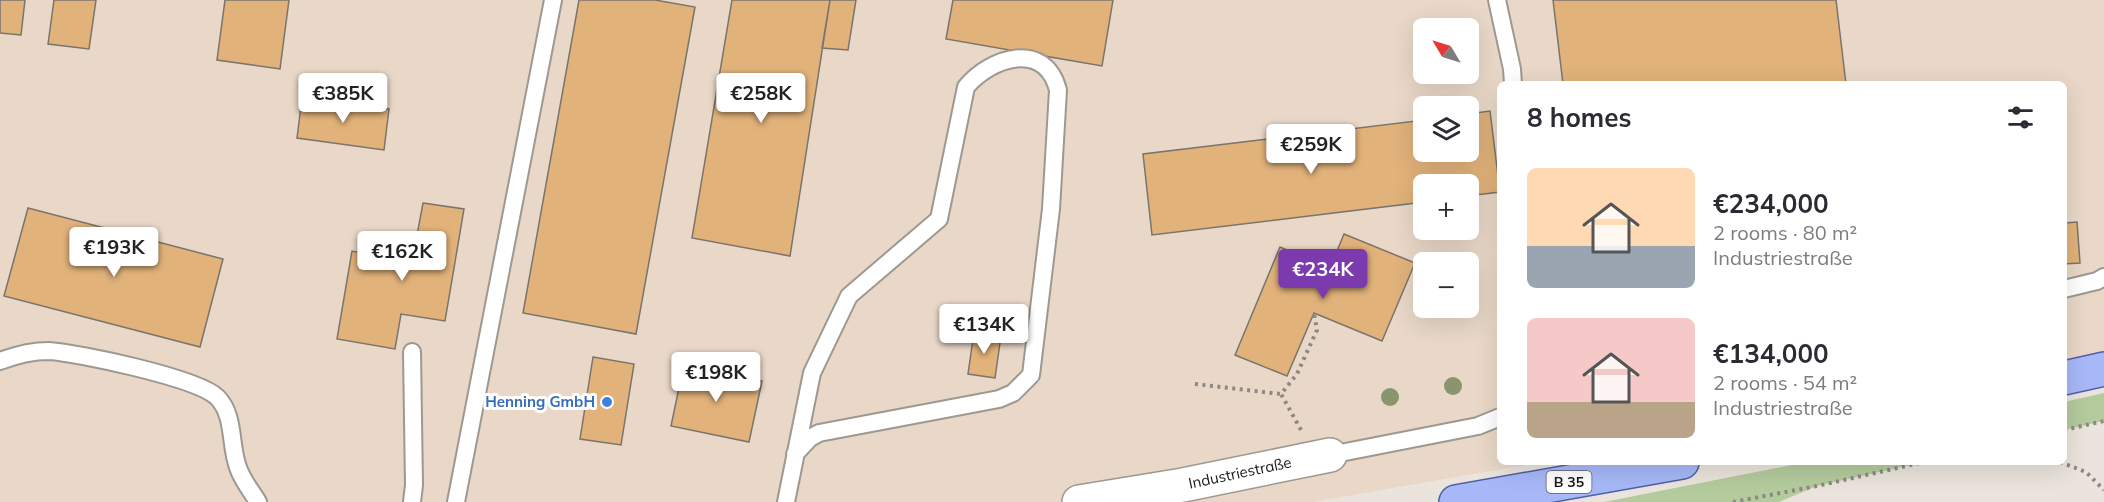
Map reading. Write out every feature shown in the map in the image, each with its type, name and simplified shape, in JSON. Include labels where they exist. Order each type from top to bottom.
[{"type":"main road","points":[[2067,377],[2104,369]]},
{"type":"main road","name":"B 35","points":[[1456,502],[1665,465]]},
{"type":"street","name":"Industriestraße","points":[[1079,502],[1183,485],[1323,455]]},
{"type":"lane","points":[[456,502],[553,0]]},
{"type":"lane","points":[[1497,0],[1513,81]]},
{"type":"lane","points":[[786,502],[795,454],[812,373],[849,296],[939,219],[966,87],[976,74],[993,66],[1024,57],[1036,60],[1055,77],[1058,90],[1051,209],[1031,375],[1013,393],[999,399],[819,432],[795,454]]},
{"type":"lane","points":[[2067,288],[2104,277]]},
{"type":"lane","points":[[0,361],[21,353],[48,351],[82,355],[188,381],[216,396],[228,412],[239,470],[258,502]]},
{"type":"lane","points":[[412,352],[414,485],[412,502]]},
{"type":"lane","points":[[1323,455],[1478,426],[1497,418]]},
{"type":"path","points":[[1281,394],[1297,374],[1317,330],[1314,313]]},
{"type":"path","points":[[1195,384],[1281,394],[1323,455]]},
{"type":"path","points":[[2067,429],[2104,421]]},
{"type":"path","points":[[1733,502],[1910,465]]},
{"type":"path","points":[[2067,465],[2086,472],[2104,490]]},
{"type":"shaded area","points":[[0,0],[2104,0],[2104,353],[2067,361],[2067,81],[1497,81],[1497,465],[1524,465],[1313,502],[0,502]]},
{"type":"green space","points":[[2104,393],[2104,421],[2067,429],[2067,401]]},
{"type":"green space","points":[[1792,465],[1911,465],[1817,486],[1779,502],[1604,502]]},
{"type":"building","points":[[0,0],[25,0],[21,35],[0,33]]},
{"type":"building","points":[[54,0],[96,0],[89,49],[48,44]]},
{"type":"building","points":[[225,0],[289,0],[280,69],[217,60]]},
{"type":"building","points":[[579,0],[655,0],[695,7],[636,334],[523,313]]},
{"type":"building","points":[[732,0],[830,0],[790,256],[692,238]]},
{"type":"building","points":[[830,0],[856,0],[848,50],[822,48]]},
{"type":"building","points":[[953,0],[1113,0],[1102,66],[946,39]]},
{"type":"building","points":[[1553,0],[1836,0],[1846,81],[1563,81]]},
{"type":"building","points":[[302,98],[389,109],[384,150],[297,138]]},
{"type":"building","points":[[1490,111],[1497,168],[1497,192],[1479,195],[1479,174],[1413,174],[1413,203],[1152,235],[1143,154],[1413,121],[1413,162],[1479,162],[1479,112]]},
{"type":"building","points":[[423,203],[464,209],[445,321],[401,314],[395,349],[337,339],[352,251],[412,262]]},
{"type":"building","points":[[28,208],[223,259],[200,347],[4,296]]},
{"type":"building","points":[[2077,222],[2080,263],[2067,264],[2067,223]]},
{"type":"building","points":[[1344,234],[1413,262],[1413,268],[1382,341],[1314,313],[1287,376],[1235,355],[1280,247],[1330,268]]},
{"type":"building","points":[[974,332],[1001,336],[995,378],[968,374]]},
{"type":"building","name":"Henning GmbH","points":[[593,357],[634,364],[621,445],[580,439]]},
{"type":"building","points":[[684,364],[762,381],[749,442],[671,426]]},
{"type":"place","name":"Henning GmbH","points":[[607,402]]}]
